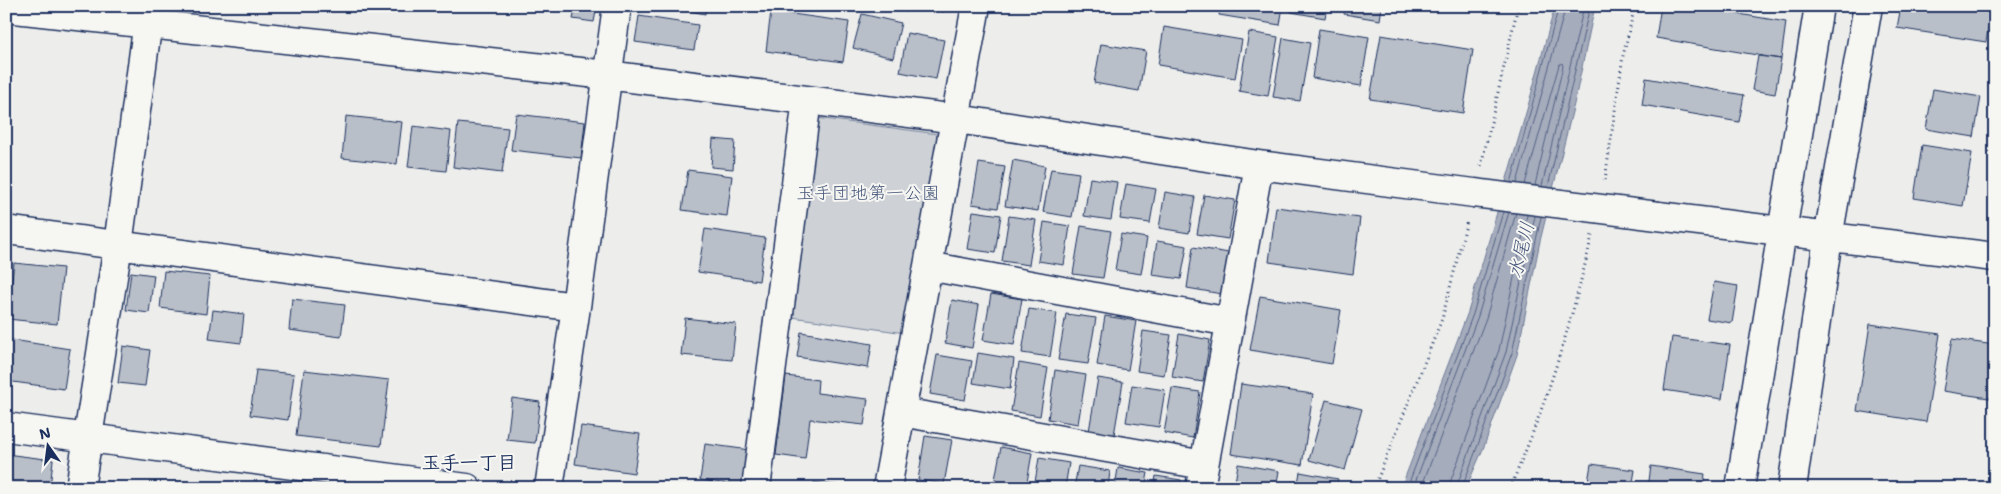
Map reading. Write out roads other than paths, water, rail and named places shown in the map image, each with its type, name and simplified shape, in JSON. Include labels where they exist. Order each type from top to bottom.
[{"type":"street","points":[[548,488],[576,307],[617,6]]},
{"type":"street","points":[[887,488],[957,118],[976,6]]},
{"type":"street","points":[[1740,488],[1819,6]]},
{"type":"street","points":[[1792,488],[1828,238],[1868,6]]},
{"type":"street","points":[[6,8],[149,15],[607,75],[957,118],[1259,165],[1781,230],[1828,238],[1995,257]]},
{"type":"street","points":[[80,488],[86,438],[118,244],[149,15]]},
{"type":"street","points":[[756,488],[807,100]]},
{"type":"street","points":[[901,412],[1202,476],[1259,165]]},
{"type":"street","points":[[6,230],[576,307]]},
{"type":"street","points":[[928,266],[1230,322]]},
{"type":"street","points":[[6,427],[467,488]]},
{"type":"water","name":"水尾川","points":[[1555,6],[1595,6],[1575,100],[1540,241],[1517,355],[1483,449],[1466,488],[1401,488],[1468,312]]},
{"type":"district","name":"玉手一丁目","points":[[469,462]]},
{"type":"park label","name":"玉手団地第一公園","points":[[868,193]]}]
